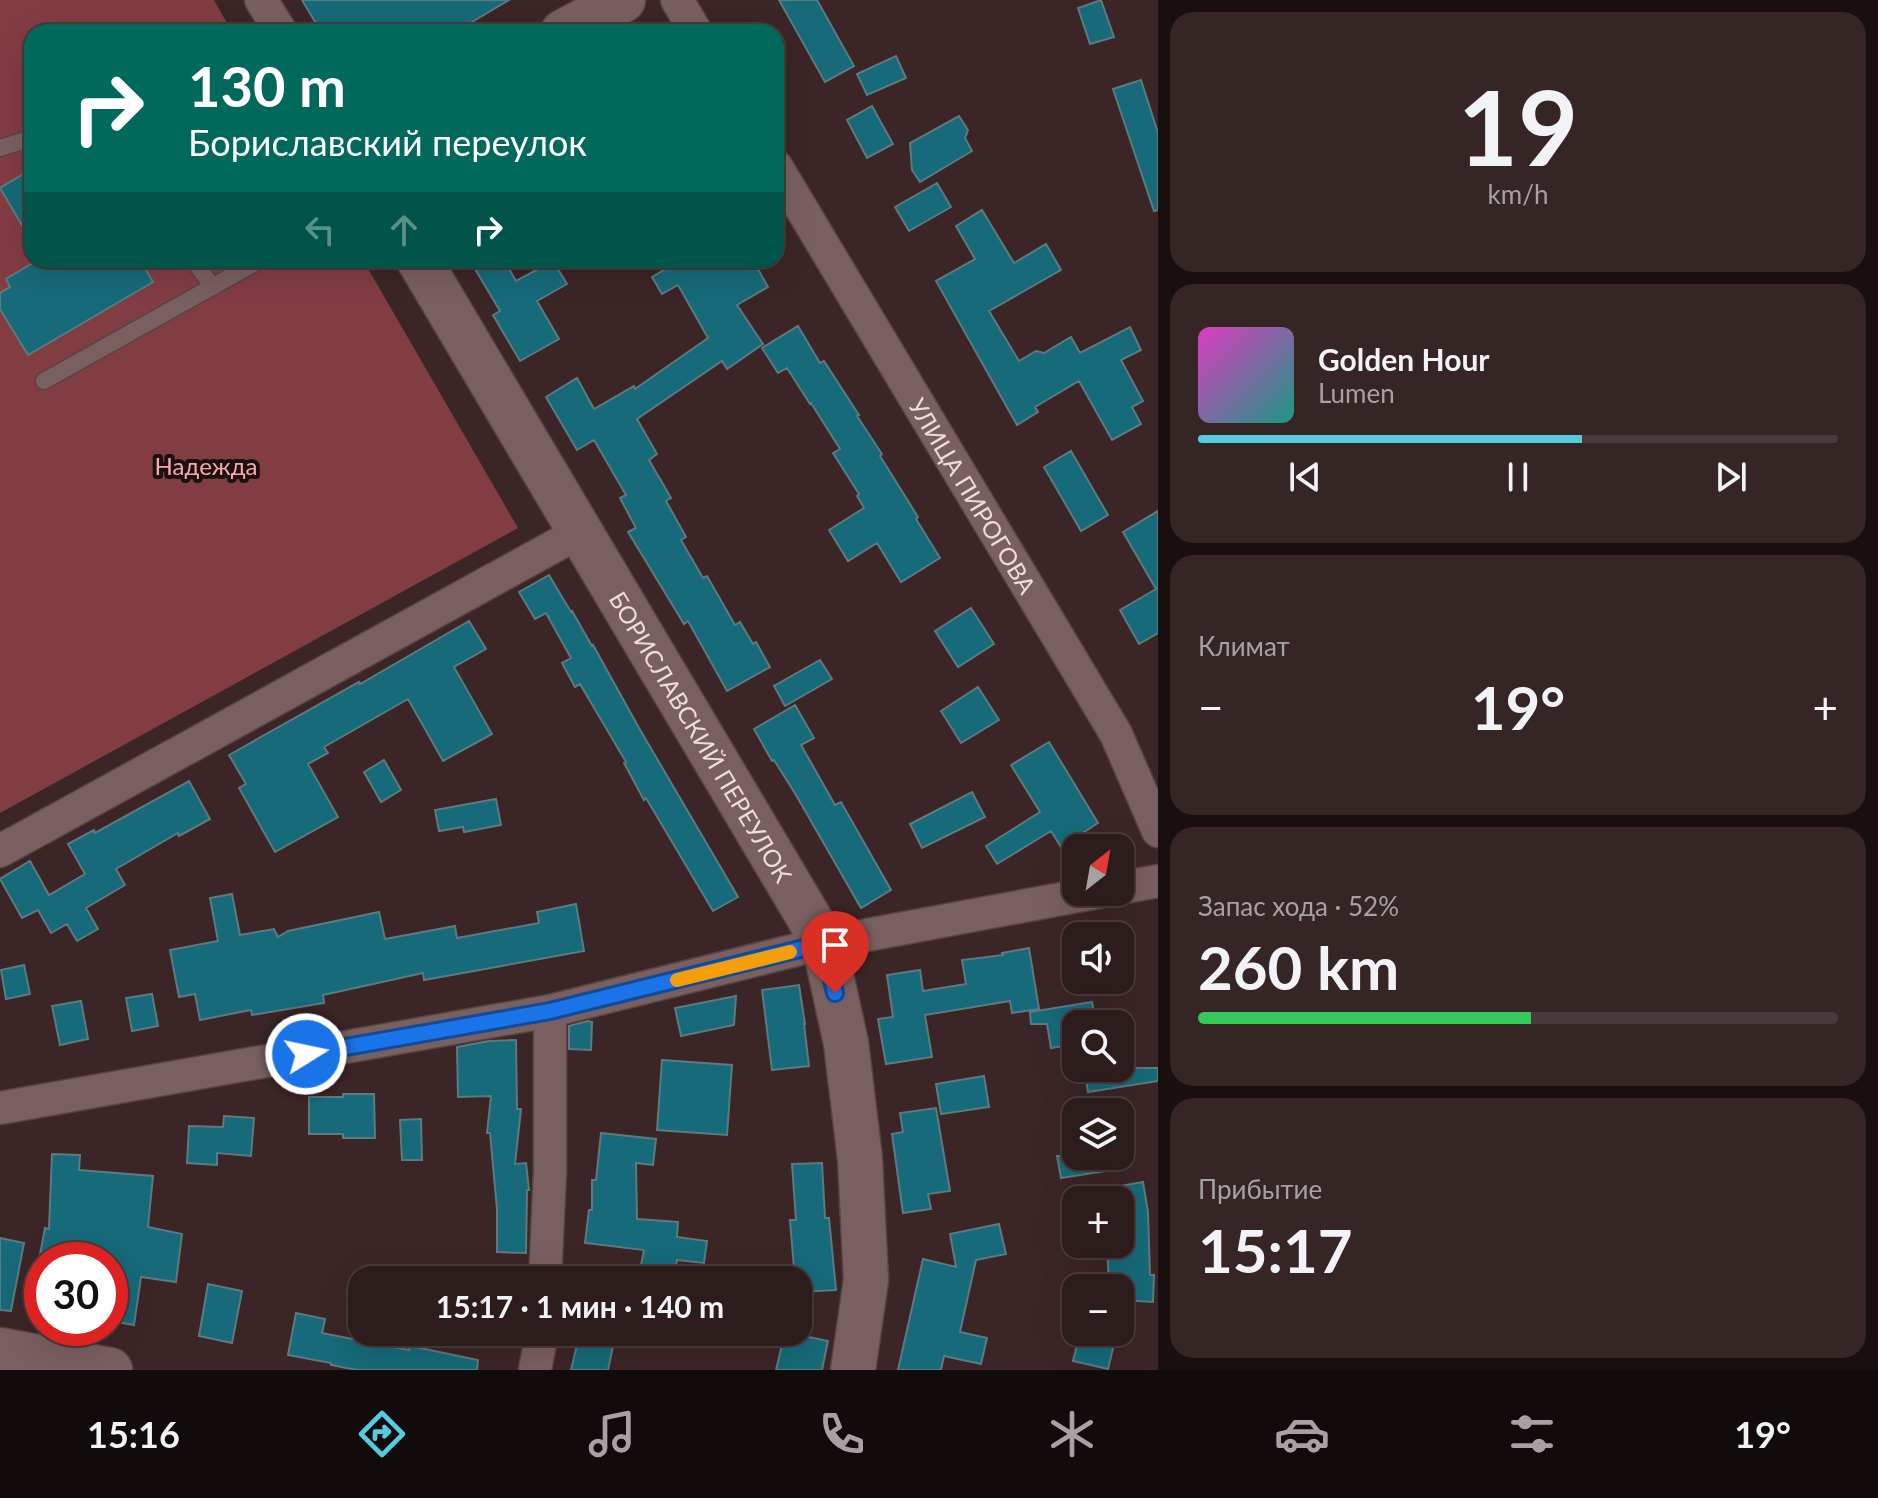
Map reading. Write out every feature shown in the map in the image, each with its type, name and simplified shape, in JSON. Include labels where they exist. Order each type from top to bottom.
[{"type":"street","points":[[261,0],[276,24]]},
{"type":"street","points":[[578,24],[623,0]]},
{"type":"street","points":[[677,0],[691,24]]},
{"type":"street","name":"УЛИЦА ПИРОГОВА","points":[[784,179],[1116,734],[1158,831]]},
{"type":"street","name":"БОРИСЛАВСКИЙ ПЕРЕУЛОК","points":[[424,268],[824,943],[846,1043],[860,1159],[866,1280],[853,1370]]},
{"type":"street","points":[[0,851],[580,532]]},
{"type":"street","points":[[1134,885],[1158,881]]},
{"type":"street","points":[[0,1108],[550,1011],[824,943],[1062,899]]},
{"type":"street","points":[[546,1266],[550,1171],[550,1011]]},
{"type":"street","points":[[535,1370],[539,1346]]},
{"type":"street","points":[[0,1350],[110,1370]]},
{"type":"lane","points":[[0,148],[24,140]]},
{"type":"lane","points":[[199,268],[213,287]]},
{"type":"lane","points":[[44,381],[246,268]]},
{"type":"green space","name":"Надежда","points":[[0,0],[214,0],[228,24],[24,24],[24,268],[368,268],[518,528],[0,813]]},
{"type":"building","points":[[302,0],[509,0],[469,24],[316,24]]},
{"type":"building","points":[[779,0],[817,0],[854,66],[825,82]]},
{"type":"building","points":[[1101,0],[1114,37],[1090,44],[1078,8]]},
{"type":"building","points":[[896,56],[906,78],[867,95],[857,74]]},
{"type":"building","points":[[1141,80],[1158,133],[1158,210],[1154,211],[1113,89]]},
{"type":"building","points":[[872,106],[893,144],[867,158],[847,120]]},
{"type":"building","points":[[959,116],[968,130],[965,138],[972,151],[920,182],[912,170],[910,143]]},
{"type":"building","points":[[24,174],[24,228],[0,188]]},
{"type":"building","points":[[937,183],[951,207],[909,231],[895,207]]},
{"type":"building","points":[[982,210],[1014,263],[1046,244],[1061,270],[989,311],[1019,361],[1036,351],[1044,353],[1071,337],[1080,353],[1130,327],[1141,350],[1121,360],[1143,401],[1132,407],[1141,424],[1112,440],[1079,381],[1035,407],[1038,412],[1017,425],[936,281],[975,259],[956,226]]},
{"type":"building","points":[[25,268],[145,268],[153,282],[28,355],[0,309],[0,293],[10,287],[6,279]]},
{"type":"building","points":[[509,268],[516,281],[540,268],[557,268],[567,284],[537,301],[559,339],[520,361],[493,315],[500,311],[475,269]]},
{"type":"building","points":[[667,268],[757,268],[768,287],[737,305],[763,344],[727,369],[722,361],[637,419],[657,454],[649,460],[671,498],[666,501],[686,537],[681,540],[703,578],[707,576],[735,625],[740,622],[770,667],[727,691],[688,621],[684,624],[628,532],[636,528],[620,498],[626,495],[594,440],[577,450],[546,397],[577,378],[594,409],[634,386],[635,389],[708,338],[678,285],[662,294],[652,277]]},
{"type":"building","points":[[798,326],[820,363],[824,361],[859,415],[940,558],[901,582],[877,543],[848,561],[829,530],[864,508],[857,496],[859,494],[833,453],[840,449],[811,403],[787,368],[778,373],[762,348]]},
{"type":"building","points":[[1071,451],[1108,515],[1081,531],[1044,467]]},
{"type":"building","points":[[1158,511],[1158,633],[1139,644],[1120,610],[1156,589],[1123,532]]},
{"type":"building","points":[[549,575],[593,645],[738,897],[713,911],[646,798],[644,800],[626,762],[580,684],[575,687],[562,663],[571,658],[546,613],[535,619],[519,592]]},
{"type":"building","points":[[971,608],[994,644],[958,667],[935,631]]},
{"type":"building","points":[[469,621],[486,649],[454,667],[492,734],[443,761],[408,699],[324,747],[328,753],[308,764],[338,817],[275,852],[239,788],[246,784],[229,755]]},
{"type":"building","points":[[820,660],[832,679],[785,706],[774,686]]},
{"type":"building","points":[[978,687],[999,720],[961,743],[941,711]]},
{"type":"building","points":[[795,705],[814,738],[801,745],[835,805],[841,802],[891,890],[861,908],[754,729]]},
{"type":"building","points":[[1049,742],[1098,823],[1081,834],[1062,834],[1061,847],[1051,831],[997,864],[986,846],[1040,812],[1011,765]]},
{"type":"building","points":[[384,760],[401,790],[381,802],[364,772]]},
{"type":"building","points":[[189,781],[210,819],[179,836],[178,833],[116,869],[125,885],[86,908],[98,929],[77,941],[67,924],[51,933],[38,910],[22,918],[0,879],[30,861],[49,895],[85,874],[68,844],[94,830],[95,833]]},
{"type":"building","points":[[972,792],[985,817],[922,848],[910,824]]},
{"type":"building","points":[[496,799],[501,825],[464,832],[463,827],[439,831],[435,810]]},
{"type":"building","points":[[232,894],[240,935],[274,929],[278,937],[288,931],[379,912],[385,939],[455,926],[457,938],[539,923],[537,912],[576,904],[584,951],[424,980],[423,973],[323,995],[324,1003],[252,1015],[251,1010],[200,1020],[195,994],[179,997],[170,950],[218,941],[210,898]]},
{"type":"building","points":[[1029,948],[1039,1009],[1012,1013],[1010,1001],[925,1015],[932,1057],[886,1064],[878,1019],[893,1017],[887,975],[920,970],[923,991],[966,984],[962,960]]},
{"type":"building","points":[[24,965],[30,994],[6,999],[1,970]]},
{"type":"building","points":[[799,985],[809,1066],[772,1070],[762,990]]},
{"type":"building","points":[[152,994],[158,1026],[132,1031],[126,998]]},
{"type":"building","points":[[736,996],[734,1025],[681,1036],[675,1008]]},
{"type":"building","points":[[81,1001],[88,1039],[60,1045],[52,1006]]},
{"type":"building","points":[[1092,1002],[1093,1010],[1062,1010],[1062,1046],[1051,1048],[1047,1024],[1031,1024],[1030,1012]]},
{"type":"building","points":[[592,1022],[591,1050],[569,1049],[569,1026]]},
{"type":"building","points":[[516,1040],[517,1109],[521,1109],[515,1164],[526,1163],[529,1190],[526,1253],[497,1252],[497,1209],[490,1133],[487,1133],[491,1096],[458,1097],[457,1047]]},
{"type":"building","points":[[662,1060],[732,1065],[727,1135],[657,1130]]},
{"type":"building","points":[[1134,1068],[1158,1068],[1158,1081],[1088,1092],[1086,1082],[1134,1082]]},
{"type":"building","points":[[984,1076],[989,1107],[941,1114],[936,1084]]},
{"type":"building","points":[[343,1094],[374,1094],[375,1138],[309,1134],[309,1097],[343,1097]]},
{"type":"building","points":[[936,1108],[950,1191],[928,1194],[931,1209],[903,1213],[892,1134],[903,1132],[900,1113]]},
{"type":"building","points":[[224,1116],[254,1118],[251,1156],[217,1153],[217,1165],[187,1163],[189,1126],[223,1127]]},
{"type":"building","points":[[421,1119],[422,1160],[402,1160],[400,1120]]},
{"type":"building","points":[[601,1133],[656,1139],[653,1165],[636,1163],[637,1219],[678,1222],[677,1237],[707,1241],[704,1263],[677,1260],[676,1266],[641,1266],[644,1250],[585,1243],[589,1210],[592,1210],[592,1180],[596,1180]]},
{"type":"building","points":[[52,1154],[80,1155],[79,1170],[153,1176],[148,1227],[182,1234],[176,1282],[141,1277],[134,1325],[128,1324],[128,1242],[42,1242],[45,1228],[49,1229]]},
{"type":"building","points":[[1057,1156],[1062,1156],[1062,1170],[1112,1170],[1061,1178]]},
{"type":"building","points":[[822,1163],[825,1218],[829,1218],[836,1290],[812,1291],[812,1266],[794,1266],[790,1220],[796,1220],[792,1164]]},
{"type":"building","points":[[1143,1182],[1148,1212],[1150,1275],[1154,1275],[1153,1302],[1134,1301],[1134,1274],[1108,1274],[1108,1258],[1134,1258],[1134,1186],[1120,1186]]},
{"type":"building","points":[[999,1224],[1006,1254],[976,1260],[960,1332],[987,1338],[981,1364],[944,1356],[941,1370],[898,1370],[923,1259],[956,1267],[950,1234]]},
{"type":"building","points":[[0,1238],[24,1243],[11,1311],[0,1310]]},
{"type":"building","points":[[208,1284],[242,1291],[232,1343],[199,1336]]},
{"type":"building","points":[[296,1313],[325,1319],[322,1333],[348,1338],[348,1346],[389,1346],[409,1350],[410,1346],[478,1360],[477,1370],[357,1370],[288,1355]]},
{"type":"building","points":[[812,1338],[828,1341],[822,1370],[776,1370],[782,1346],[812,1346]]},
{"type":"building","points":[[577,1346],[613,1346],[608,1370],[571,1370]]},
{"type":"building","points":[[1077,1346],[1114,1346],[1108,1369],[1073,1361]]},
{"type":"slow traffic","points":[[677,980],[790,952]]},
{"type":"route","points":[[306,1054],[550,1011],[824,943],[835,993]]}]
